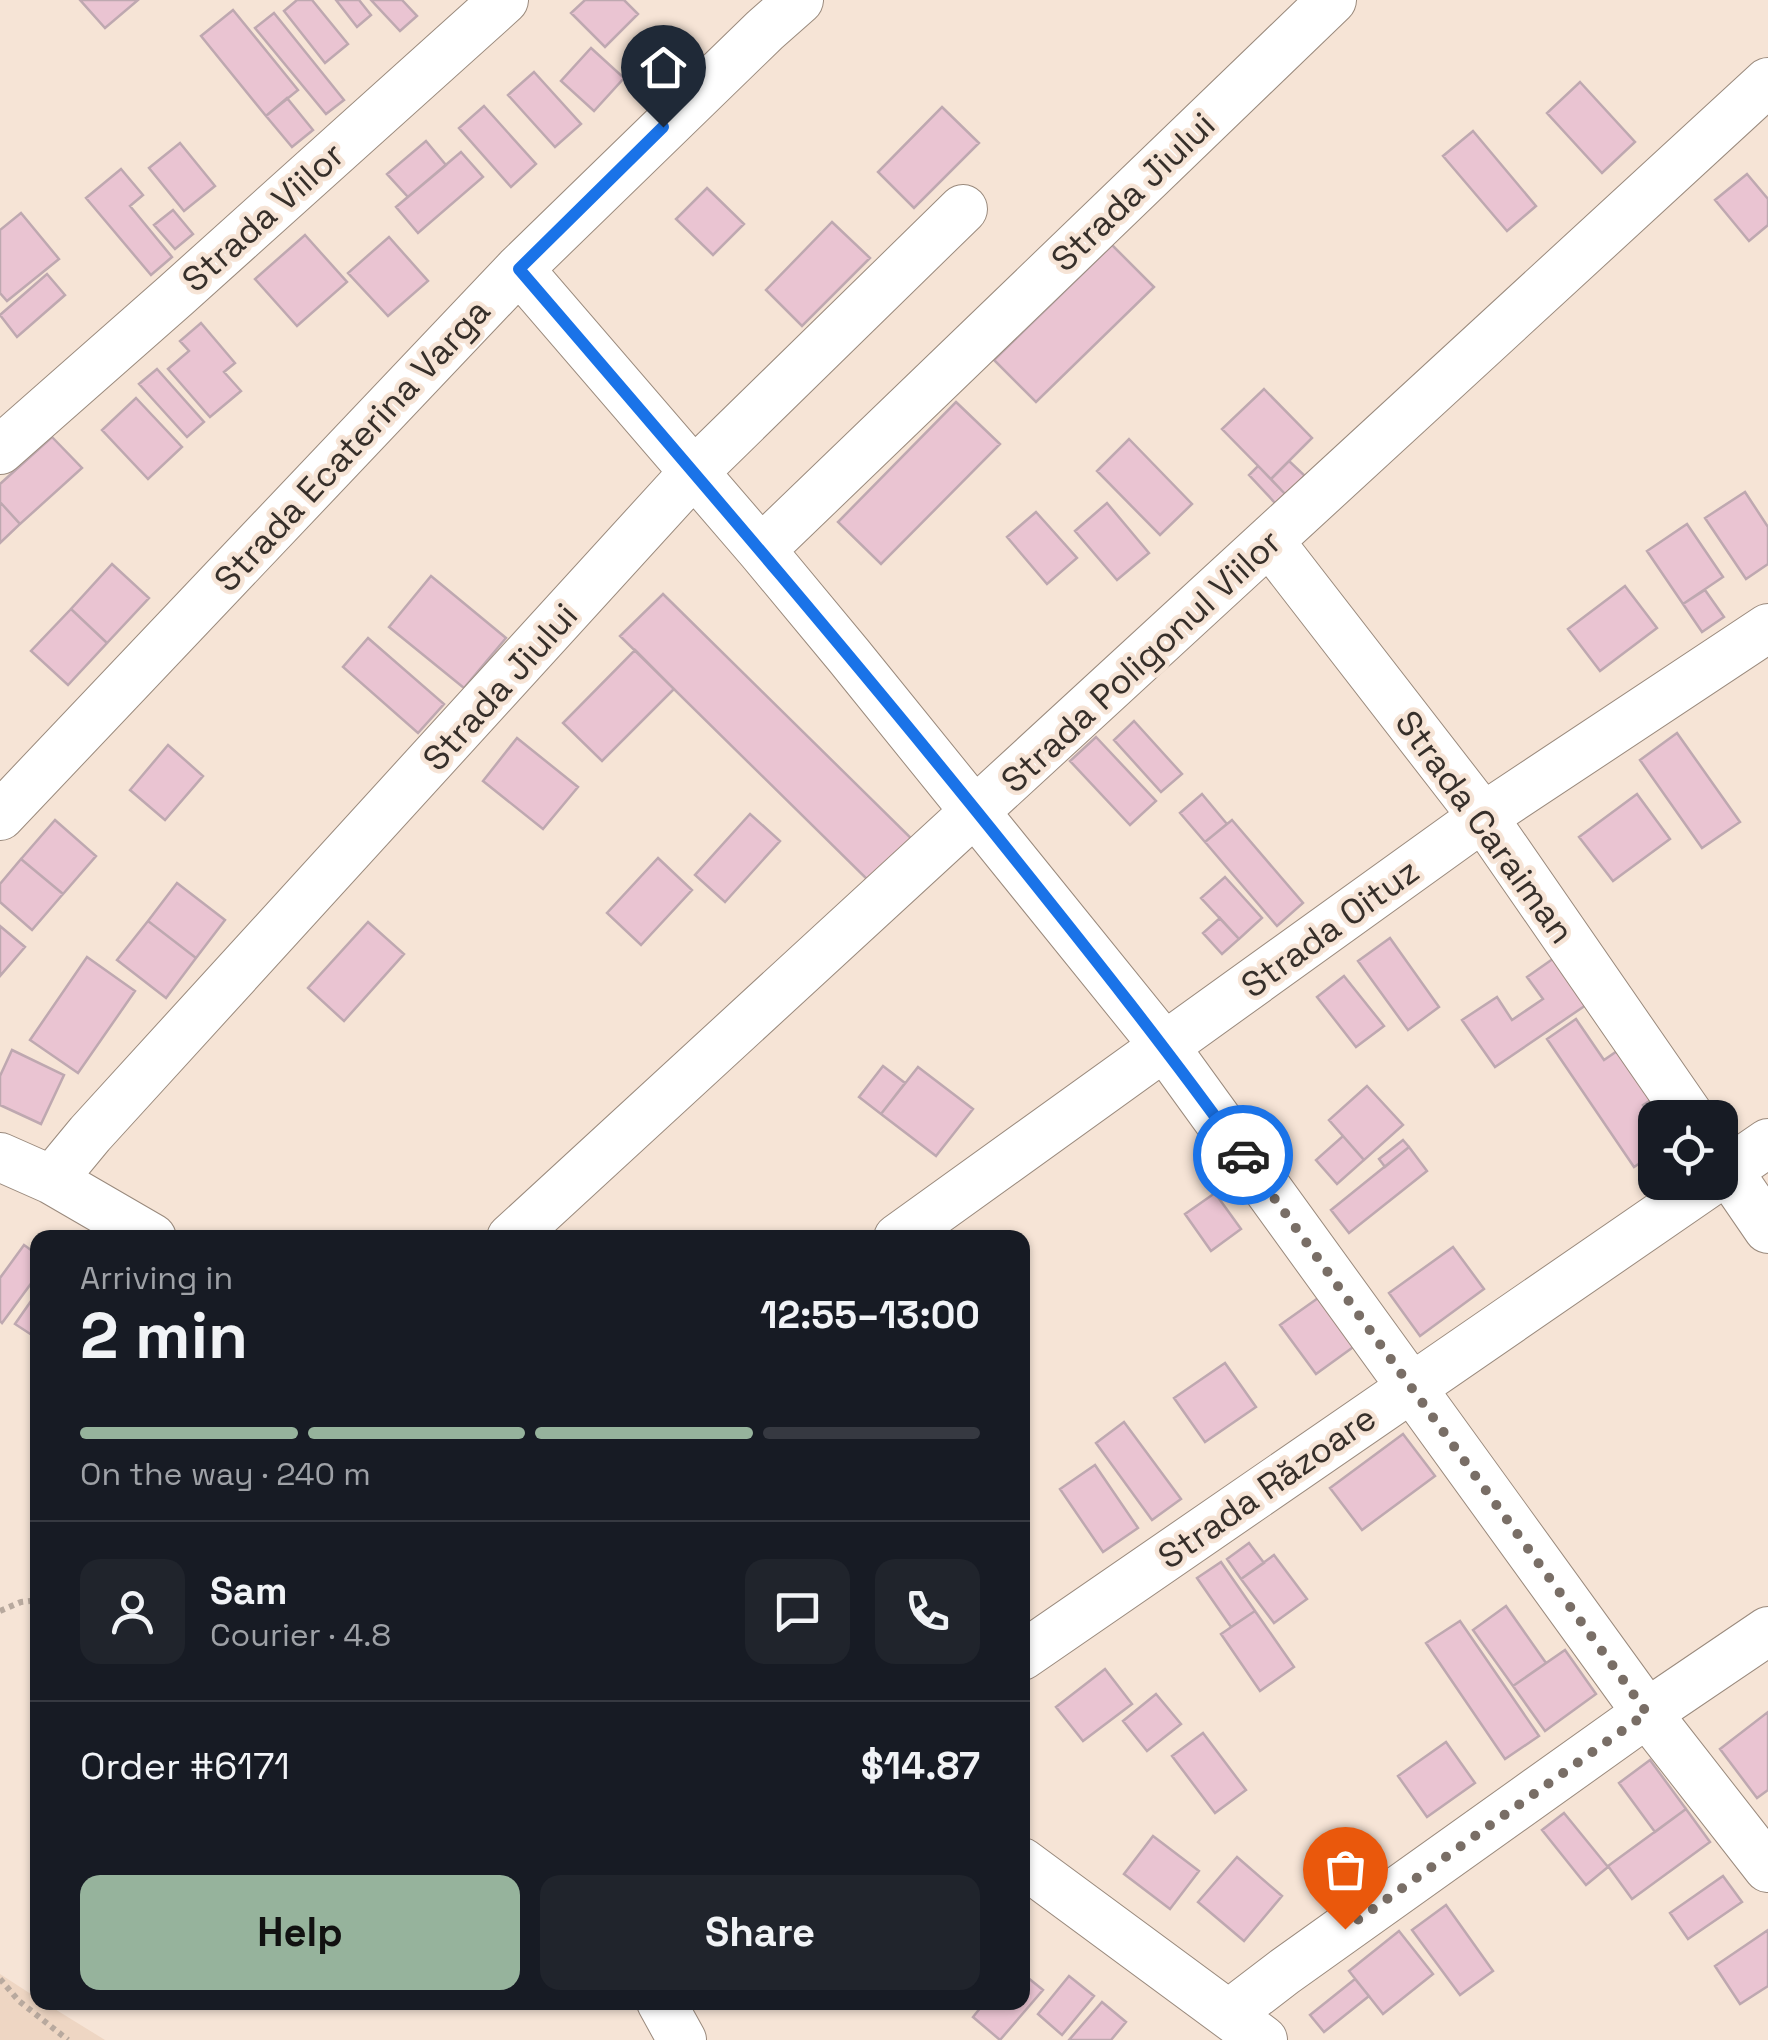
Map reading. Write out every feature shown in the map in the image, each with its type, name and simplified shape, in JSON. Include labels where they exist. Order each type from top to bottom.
[{"type":"street","name":"Strada Viilor","points":[[7,429],[176,295],[504,0]]},
{"type":"street","name":"Strada Ecaterina Varga","points":[[0,816],[519,269],[799,0]]},
{"type":"street","name":"Strada Jiului","points":[[761,550],[1332,0]]},
{"type":"street","name":"Strada Poligonul Viilor","points":[[520,1230],[1768,82]]},
{"type":"street","name":"Strada Jiului","points":[[52,1180],[694,472],[963,209]]},
{"type":"street","points":[[519,269],[761,550],[1165,1047],[1647,1713],[1768,1868]]},
{"type":"street","name":"Strada Caraiman","points":[[1270,542],[1482,817],[1679,1100]]},
{"type":"street","name":"Strada Oituz","points":[[909,1230],[1482,817],[1768,628]]},
{"type":"street","name":"Strada Răzoare","points":[[1738,1161],[1768,1143]]},
{"type":"street","points":[[0,1157],[52,1180],[138,1230]]},
{"type":"street","points":[[1738,1194],[1768,1229]]},
{"type":"street","name":"Strada Răzoare","points":[[1030,1650],[1679,1200]]},
{"type":"street","points":[[1030,1868],[1246,2027],[1316,1949],[1768,1631]]},
{"type":"street","points":[[666,2010],[682,2040]]},
{"type":"path","points":[[0,1612],[30,1601]]},
{"type":"path","points":[[0,1978],[30,2010]]},
{"type":"path","points":[[30,2010],[68,2040]]},
{"type":"shaded area","points":[[0,1974],[30,1993],[30,2010],[56,2010],[105,2040],[0,2040]]},
{"type":"building","points":[[80,0],[138,0],[105,28]]},
{"type":"building","points":[[297,0],[312,0],[348,44],[325,63],[284,11]]},
{"type":"building","points":[[336,0],[359,0],[371,15],[357,27]]},
{"type":"building","points":[[371,0],[402,0],[417,16],[400,31]]},
{"type":"building","points":[[585,0],[624,0],[638,14],[605,47],[571,13]]},
{"type":"building","points":[[233,10],[298,90],[266,116],[201,36]]},
{"type":"building","points":[[274,13],[344,100],[326,114],[255,28]]},
{"type":"building","points":[[591,48],[624,78],[594,111],[561,81]]},
{"type":"building","points":[[534,72],[581,124],[555,147],[508,95]]},
{"type":"building","points":[[1580,82],[1635,142],[1602,173],[1547,113]]},
{"type":"building","points":[[287,98],[313,130],[292,147],[266,116]]},
{"type":"building","points":[[484,106],[536,164],[511,187],[459,128]]},
{"type":"building","points":[[942,107],[979,143],[914,208],[878,172]]},
{"type":"building","points":[[1473,131],[1536,206],[1507,231],[1443,156]]},
{"type":"building","points":[[426,141],[446,165],[408,197],[387,174]]},
{"type":"building","points":[[180,143],[215,186],[184,211],[149,168]]},
{"type":"building","points":[[461,152],[483,177],[418,233],[396,207]]},
{"type":"building","points":[[121,169],[143,195],[130,206],[172,257],[151,275],[86,198]]},
{"type":"building","points":[[1747,174],[1768,199],[1768,225],[1749,241],[1715,200]]},
{"type":"building","points":[[707,188],[744,224],[713,255],[676,219]]},
{"type":"building","points":[[173,210],[193,234],[175,249],[154,225]]},
{"type":"building","points":[[21,213],[59,259],[7,301],[0,293],[0,230]]},
{"type":"building","points":[[832,222],[870,258],[802,326],[766,290]]},
{"type":"building","points":[[305,235],[347,282],[297,326],[255,279]]},
{"type":"building","points":[[389,237],[428,281],[388,316],[348,273]]},
{"type":"building","points":[[1112,245],[1154,287],[1036,402],[994,360]]},
{"type":"building","points":[[47,274],[65,295],[17,337],[0,315]]},
{"type":"building","points":[[201,323],[235,363],[224,372],[241,391],[210,417],[168,369],[189,351],[180,341]]},
{"type":"building","points":[[157,369],[204,422],[187,437],[139,384]]},
{"type":"building","points":[[1264,389],[1312,438],[1271,479],[1222,429]]},
{"type":"building","points":[[136,398],[182,447],[148,479],[102,430]]},
{"type":"building","points":[[956,402],[1000,444],[881,564],[838,522]]},
{"type":"building","points":[[52,437],[82,468],[20,524],[0,502],[0,484]]},
{"type":"building","points":[[1129,439],[1192,504],[1160,535],[1097,471]]},
{"type":"building","points":[[1289,461],[1305,476],[1286,495],[1271,479]]},
{"type":"building","points":[[1258,466],[1286,495],[1276,504],[1249,475]]},
{"type":"building","points":[[1745,492],[1768,527],[1768,564],[1746,579],[1705,518]]},
{"type":"building","points":[[0,502],[20,524],[0,543]]},
{"type":"building","points":[[1107,503],[1149,553],[1117,580],[1075,531]]},
{"type":"building","points":[[1036,512],[1077,558],[1047,584],[1007,537]]},
{"type":"building","points":[[1687,524],[1723,577],[1683,604],[1647,551]]},
{"type":"building","points":[[112,564],[149,598],[107,643],[71,609]]},
{"type":"building","points":[[431,576],[506,638],[464,688],[389,627]]},
{"type":"building","points":[[1625,586],[1657,628],[1600,671],[1568,629]]},
{"type":"building","points":[[1705,590],[1724,617],[1702,632],[1683,604]]},
{"type":"building","points":[[663,594],[921,848],[879,891],[620,636]]},
{"type":"building","points":[[71,609],[107,643],[68,685],[31,651]]},
{"type":"building","points":[[368,638],[444,704],[418,733],[343,667]]},
{"type":"building","points":[[635,650],[674,689],[602,761],[563,723]]},
{"type":"building","points":[[1134,721],[1182,774],[1161,792],[1114,740]]},
{"type":"building","points":[[1677,733],[1740,822],[1702,848],[1640,760]]},
{"type":"building","points":[[1096,737],[1156,801],[1130,825],[1070,761]]},
{"type":"building","points":[[517,738],[578,787],[543,829],[483,781]]},
{"type":"building","points":[[168,745],[203,776],[165,820],[130,790]]},
{"type":"building","points":[[1202,794],[1227,824],[1205,842],[1180,813]]},
{"type":"building","points":[[1637,794],[1670,839],[1613,881],[1579,837]]},
{"type":"building","points":[[750,814],[780,841],[725,902],[695,875]]},
{"type":"building","points":[[55,820],[96,856],[63,894],[21,859]]},
{"type":"building","points":[[1232,820],[1303,903],[1277,926],[1205,842]]},
{"type":"building","points":[[658,858],[692,890],[641,945],[607,913]]},
{"type":"building","points":[[21,859],[63,894],[32,930],[0,902],[0,884]]},
{"type":"building","points":[[1225,877],[1262,918],[1239,939],[1201,898]]},
{"type":"building","points":[[177,883],[225,920],[196,958],[148,921]]},
{"type":"building","points":[[1220,918],[1239,939],[1222,954],[1203,933]]},
{"type":"building","points":[[148,921],[196,958],[166,998],[117,960]]},
{"type":"building","points":[[368,922],[404,954],[344,1021],[308,988]]},
{"type":"building","points":[[0,926],[25,947],[0,976]]},
{"type":"building","points":[[1390,938],[1439,1007],[1408,1030],[1358,961]]},
{"type":"building","points":[[1557,956],[1589,1003],[1495,1067],[1462,1020],[1497,997],[1512,1020],[1543,999],[1527,977]]},
{"type":"building","points":[[87,957],[135,991],[78,1073],[30,1040]]},
{"type":"building","points":[[1344,976],[1384,1026],[1356,1047],[1317,997]]},
{"type":"building","points":[[1576,1019],[1604,1060],[1620,1049],[1654,1098],[1638,1100],[1638,1164],[1634,1167],[1547,1039]]},
{"type":"building","points":[[12,1050],[64,1075],[41,1124],[0,1105],[0,1076]]},
{"type":"building","points":[[883,1066],[905,1083],[881,1114],[859,1097]]},
{"type":"building","points":[[918,1067],[973,1109],[936,1156],[881,1114]]},
{"type":"building","points":[[1367,1086],[1403,1125],[1364,1160],[1329,1120]]},
{"type":"building","points":[[1343,1136],[1364,1160],[1337,1184],[1316,1160]]},
{"type":"building","points":[[1403,1140],[1409,1147],[1385,1167],[1379,1159]]},
{"type":"building","points":[[1409,1147],[1427,1171],[1349,1233],[1331,1210]]},
{"type":"building","points":[[1215,1193],[1241,1229],[1211,1251],[1185,1214]]},
{"type":"building","points":[[24,1245],[30,1249],[30,1285],[2,1323],[0,1321],[0,1278]]},
{"type":"building","points":[[1453,1247],[1484,1289],[1420,1336],[1389,1293]]},
{"type":"building","points":[[1328,1291],[1363,1340],[1316,1374],[1280,1325]]},
{"type":"building","points":[[30,1302],[30,1334],[15,1324]]},
{"type":"building","points":[[1225,1363],[1256,1407],[1205,1442],[1174,1398]]},
{"type":"building","points":[[1124,1422],[1181,1499],[1152,1520],[1096,1443]]},
{"type":"building","points":[[1403,1434],[1435,1476],[1362,1530],[1330,1488]]},
{"type":"building","points":[[1095,1465],[1138,1528],[1103,1552],[1060,1489]]},
{"type":"building","points":[[1249,1543],[1264,1563],[1241,1579],[1227,1559]]},
{"type":"building","points":[[1274,1555],[1307,1599],[1274,1623],[1241,1579]]},
{"type":"building","points":[[1221,1562],[1255,1611],[1231,1627],[1197,1578]]},
{"type":"building","points":[[1506,1606],[1546,1663],[1513,1686],[1473,1630]]},
{"type":"building","points":[[1255,1611],[1294,1667],[1260,1691],[1221,1634]]},
{"type":"building","points":[[1460,1621],[1539,1736],[1505,1759],[1426,1643]]},
{"type":"building","points":[[1565,1650],[1596,1694],[1545,1731],[1513,1686]]},
{"type":"building","points":[[1105,1669],[1132,1704],[1083,1741],[1056,1707]]},
{"type":"building","points":[[1156,1694],[1181,1724],[1147,1751],[1123,1721]]},
{"type":"building","points":[[1768,1712],[1768,1790],[1757,1798],[1720,1749]]},
{"type":"building","points":[[1203,1733],[1246,1790],[1215,1813],[1172,1756]]},
{"type":"building","points":[[1446,1742],[1475,1783],[1427,1817],[1398,1776]]},
{"type":"building","points":[[1650,1760],[1686,1809],[1655,1832],[1619,1783]]},
{"type":"building","points":[[1686,1809],[1710,1842],[1632,1899],[1608,1866]]},
{"type":"building","points":[[1564,1813],[1608,1867],[1586,1885],[1542,1830]]},
{"type":"building","points":[[1153,1836],[1199,1871],[1170,1909],[1124,1874]]},
{"type":"building","points":[[1237,1857],[1282,1896],[1244,1941],[1198,1902]]},
{"type":"building","points":[[1723,1876],[1742,1902],[1688,1939],[1670,1913]]},
{"type":"building","points":[[1446,1905],[1493,1971],[1460,1995],[1412,1930]]},
{"type":"building","points":[[1768,1930],[1768,1986],[1740,2004],[1715,1966]]},
{"type":"building","points":[[1399,1931],[1433,1974],[1383,2014],[1349,1971]]},
{"type":"building","points":[[1069,1976],[1094,1996],[1062,2035],[1038,2014]]},
{"type":"building","points":[[1030,1979],[1043,1990],[1030,2005]]},
{"type":"building","points":[[1355,1979],[1369,1996],[1324,2032],[1310,2015]]},
{"type":"building","points":[[1102,2002],[1126,2022],[1111,2040],[1069,2040]]},
{"type":"building","points":[[979,2010],[1026,2010],[1000,2040],[973,2017]]},
{"type":"way so far","points":[[1243,1155],[1647,1713],[1345,1929]]},
{"type":"route","points":[[663,127],[519,269],[761,550],[977,812],[1165,1047],[1243,1155]]}]
